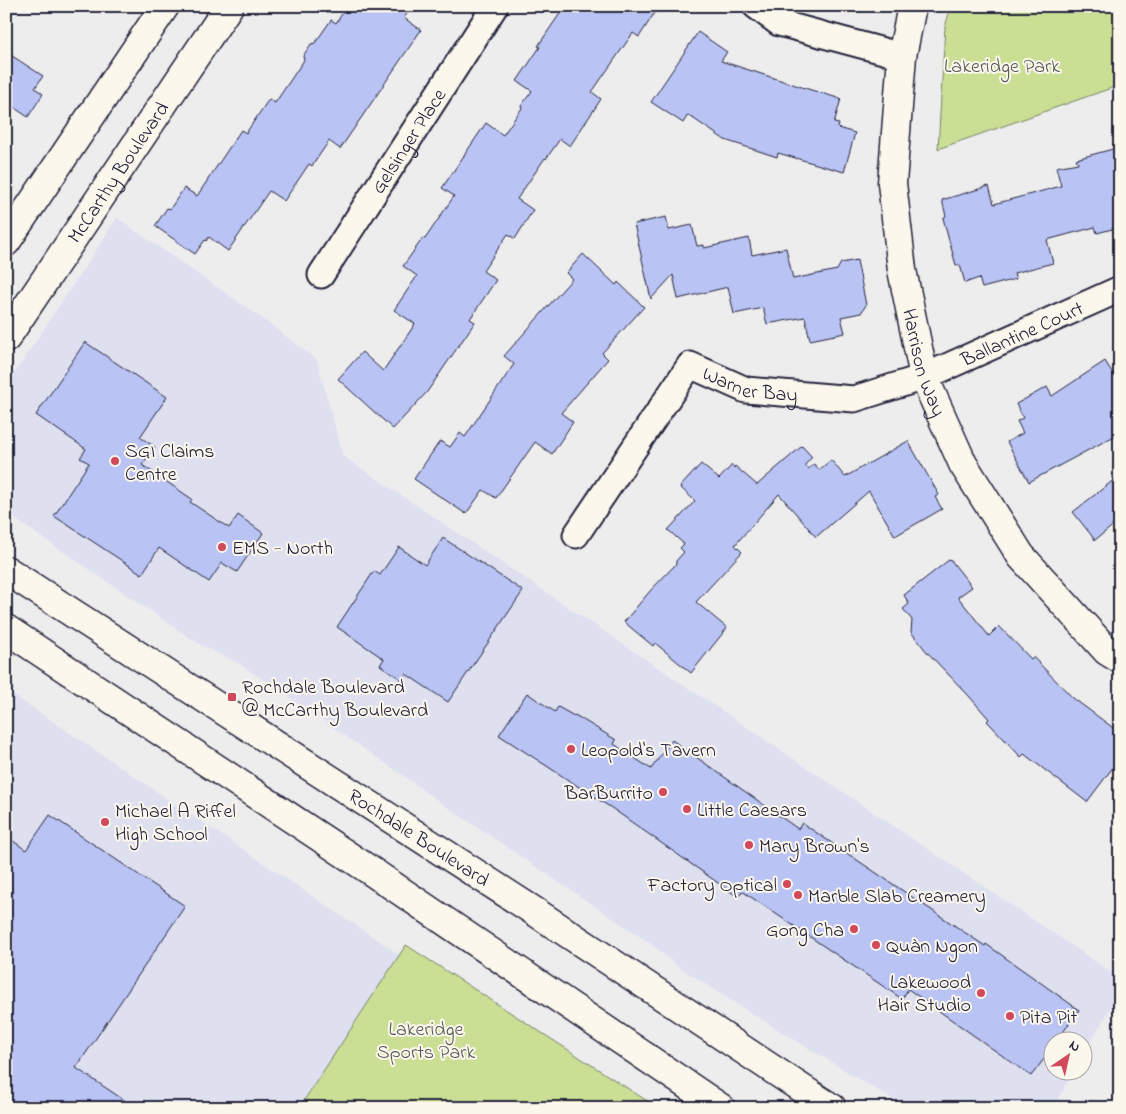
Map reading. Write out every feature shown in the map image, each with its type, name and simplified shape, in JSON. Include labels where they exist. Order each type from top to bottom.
[{"type":"main road","points":[[6,242],[166,6]]},
{"type":"main road","name":"McCarthy Boulevard","points":[[6,338],[229,6]]},
{"type":"main road","name":"Harrison Way","points":[[912,6],[902,56],[892,183],[902,270],[924,377],[963,464],[1021,556],[1107,651],[1120,659]]},
{"type":"main road","name":"Rochdale Boulevard","points":[[6,570],[537,913],[832,1108]]},
{"type":"main road","points":[[6,629],[371,871],[721,1108]]},
{"type":"street","name":"Gelsinger Place","points":[[321,275],[495,6]]},
{"type":"street","points":[[756,6],[780,23],[902,56]]},
{"type":"street","name":"Ballantine Court","points":[[924,377],[1120,289]]},
{"type":"street","name":"Warner Bay","points":[[576,535],[690,365],[746,390],[854,398],[924,377]]},
{"type":"shaded area","points":[[117,218],[262,318],[317,360],[343,456],[1120,978],[1120,991],[1094,1036],[1094,1032],[1044,1032],[1044,1082],[1067,1082],[1053,1108],[908,1108],[680,968],[651,944],[441,803],[240,664],[199,644],[6,513],[6,386]]},
{"type":"shaded area","name":"Michael A Riffel High School","points":[[6,690],[400,955],[299,1108],[6,1108]]},
{"type":"green space","name":"Lakeridge Park","points":[[951,6],[1120,6],[1120,85],[938,149],[945,27]]},
{"type":"green space","name":"Lakeridge Sports Park","points":[[406,945],[658,1108],[299,1108]]},
{"type":"building","points":[[347,6],[412,6],[404,18],[421,30],[340,149],[329,141],[312,166],[309,164],[284,201],[269,191],[228,251],[209,237],[195,254],[155,226],[167,208],[170,209],[184,188],[197,196],[241,130],[246,133],[269,99],[275,103],[304,60],[303,56],[311,44],[315,43],[331,20],[336,23]]},
{"type":"building","points":[[565,6],[583,6],[590,11],[594,6],[659,6],[639,37],[633,33],[592,92],[601,99],[570,146],[560,139],[517,199],[533,210],[515,239],[508,234],[483,271],[496,280],[470,319],[475,322],[427,392],[393,429],[338,379],[362,352],[383,371],[415,324],[394,310],[417,276],[403,266],[423,238],[425,239],[454,196],[442,188],[486,123],[503,135],[522,108],[521,106],[532,91],[517,81]]},
{"type":"building","points":[[698,32],[727,52],[721,61],[841,99],[834,123],[839,124],[838,128],[855,133],[844,172],[778,153],[777,157],[725,140],[688,115],[683,123],[651,102]]},
{"type":"building","points":[[6,52],[43,76],[35,88],[43,94],[28,117],[6,102]]},
{"type":"building","points":[[1120,147],[1120,227],[1097,233],[1095,227],[1047,240],[1053,263],[1014,273],[1016,279],[982,288],[979,278],[965,283],[960,265],[956,265],[948,237],[943,218],[946,216],[942,200],[989,186],[994,204],[1061,186],[1056,167],[1078,163],[1076,159]]},
{"type":"building","points":[[666,217],[669,230],[692,225],[697,246],[704,245],[704,248],[749,238],[752,255],[786,248],[793,279],[837,270],[841,263],[857,260],[866,305],[861,313],[841,317],[845,333],[810,340],[805,317],[767,324],[763,308],[734,314],[728,287],[678,299],[673,275],[651,299],[634,224]]},
{"type":"building","points":[[583,254],[616,285],[618,282],[644,307],[602,353],[608,359],[561,413],[573,422],[552,454],[535,442],[496,498],[483,490],[466,514],[414,479],[440,441],[450,447],[460,433],[465,437],[514,364],[504,356],[572,279],[566,273]]},
{"type":"building","name":"SGI Claims Centre","points":[[85,342],[167,397],[140,437],[155,447],[142,465],[192,499],[190,502],[229,528],[238,515],[263,533],[237,572],[222,563],[209,582],[159,548],[142,574],[54,516],[89,463],[80,458],[86,449],[36,415]]},
{"type":"building","points":[[1105,361],[1120,385],[1120,433],[1029,482],[1007,442],[1023,433],[1017,421],[1023,418],[1016,404],[1047,387],[1052,396]]},
{"type":"building","points":[[908,441],[939,495],[935,497],[942,509],[895,536],[869,491],[816,537],[779,494],[735,545],[742,552],[696,602],[727,628],[691,673],[655,643],[653,646],[624,622],[676,564],[676,561],[684,552],[680,548],[684,544],[668,530],[695,501],[680,487],[701,464],[719,479],[732,465],[734,468],[735,466],[757,485],[802,446],[812,457],[805,465],[808,469],[814,464],[819,470],[831,460],[845,477]]},
{"type":"building","points":[[1120,475],[1120,520],[1095,540],[1073,512]]},
{"type":"building","points":[[443,538],[523,591],[448,702],[406,674],[402,680],[380,665],[384,659],[337,627],[374,571],[380,575],[399,547],[425,565]]},
{"type":"building","points":[[950,559],[972,587],[958,597],[989,636],[999,626],[1073,698],[1120,733],[1120,758],[1087,802],[1024,754],[1021,757],[987,721],[989,719],[911,632],[912,620],[903,609],[909,604],[904,595]]},
{"type":"building","points":[[527,693],[555,712],[558,707],[616,740],[614,744],[651,769],[672,740],[798,829],[802,823],[985,946],[986,944],[1079,1010],[1063,1032],[1044,1032],[1044,1059],[1031,1076],[908,989],[902,999],[742,891],[738,897],[613,809],[499,735]]},
{"type":"building","points":[[50,815],[185,906],[76,1068],[136,1108],[6,1108],[6,836],[26,850]]},
{"type":"place","name":"SGI Claims Centre","points":[[115,461]]},
{"type":"place","name":"EMS - North","points":[[222,547]]},
{"type":"place","name":"Rochdale Boulevard @ McCarthy Boulevard","points":[[232,697]]},
{"type":"place","name":"Leopold's Tavern","points":[[571,749]]},
{"type":"place","name":"BarBurrito","points":[[663,792]]},
{"type":"place","name":"Little Caesars","points":[[687,809]]},
{"type":"place","name":"Michael A Riffel High School","points":[[105,822]]},
{"type":"place","name":"Mary Brown's","points":[[749,845]]},
{"type":"place","name":"Factory Optical","points":[[787,884]]},
{"type":"place","name":"Marble Slab Creamery","points":[[798,895]]},
{"type":"place","name":"Gong Cha","points":[[854,929]]},
{"type":"place","name":"Quàn Ngon","points":[[876,945]]},
{"type":"place","name":"Lakewood Hair Studio","points":[[981,993]]},
{"type":"place","name":"Pita Pit","points":[[1010,1016]]}]
